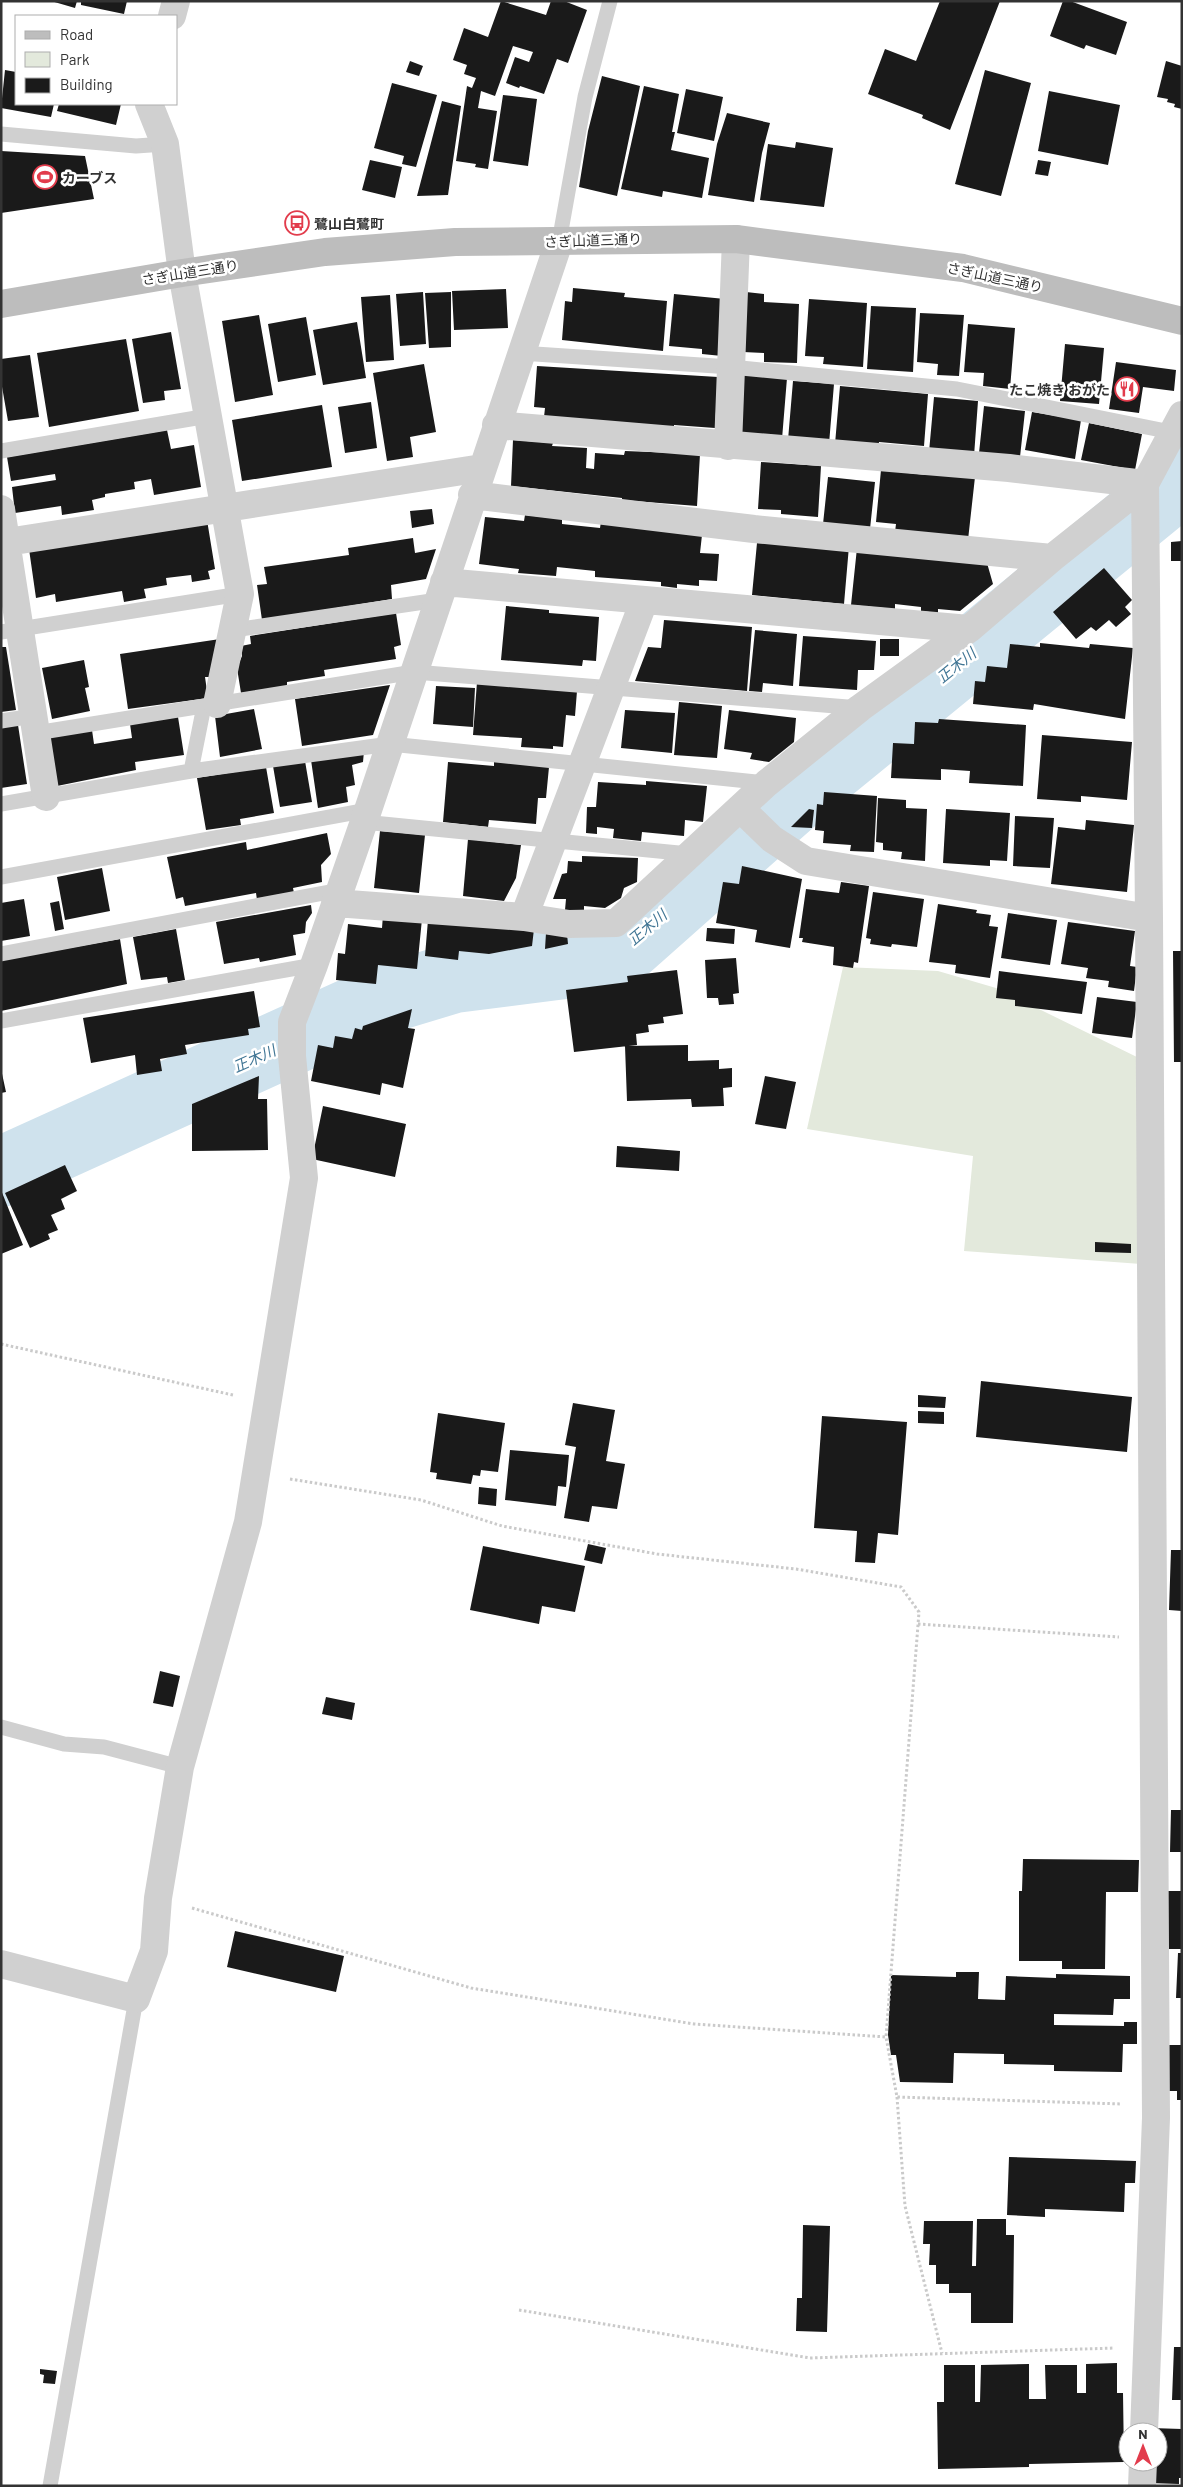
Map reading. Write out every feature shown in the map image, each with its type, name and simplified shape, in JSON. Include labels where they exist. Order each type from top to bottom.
[{"type":"street","points":[[172,15],[176,1]]},
{"type":"street","points":[[149,105],[165,144],[182,273],[240,594],[234,630],[211,705]]},
{"type":"street","name":"さぎ山道三通り","points":[[1,304],[182,273],[325,252],[455,242],[559,242],[595,239],[736,239],[962,268],[1182,321]]},
{"type":"street","points":[[728,446],[736,239]]},
{"type":"street","points":[[1,1964],[136,1999],[154,1950],[158,1898],[180,1767],[248,1522],[304,1178],[292,1056],[292,1022],[314,965],[390,744],[472,495],[559,242]]},
{"type":"street","points":[[1144,2422],[1156,2118],[1154,2106],[1154,1639],[1145,488],[1177,423]]},
{"type":"street","points":[[496,425],[728,446],[1009,468],[1145,488]]},
{"type":"street","points":[[4,543],[482,468]]},
{"type":"street","points":[[337,897],[524,917],[569,924],[616,923],[689,854],[745,812],[767,784],[860,708],[969,628],[1052,558],[1145,488]]},
{"type":"street","points":[[472,495],[754,529],[1052,558]]},
{"type":"street","points":[[1,509],[10,631],[35,725],[46,797]]},
{"type":"street","points":[[441,591],[644,601],[969,628]]},
{"type":"street","points":[[524,917],[644,601]]},
{"type":"street","points":[[745,812],[772,839],[806,861],[1149,918]]},
{"type":"street","points":[[1142,2486],[1143,2472]]},
{"type":"lane","points":[[559,242],[585,97],[610,1]]},
{"type":"lane","points":[[1,134],[136,146],[165,144]]},
{"type":"lane","points":[[520,353],[731,368],[957,389],[1177,423]]},
{"type":"lane","points":[[1,451],[208,416]]},
{"type":"lane","points":[[234,630],[441,591]]},
{"type":"lane","points":[[10,631],[240,594]]},
{"type":"lane","points":[[1,721],[35,725],[211,705],[414,672],[860,708]]},
{"type":"lane","points":[[191,771],[211,705]]},
{"type":"lane","points":[[1,804],[191,771],[390,744],[767,784]]},
{"type":"lane","points":[[1,877],[365,816],[553,841],[689,854]]},
{"type":"lane","points":[[1,954],[337,897]]},
{"type":"lane","points":[[1,1021],[314,965]]},
{"type":"lane","points":[[1,1728],[64,1744],[104,1747],[180,1767]]},
{"type":"lane","points":[[50,2486],[136,1999]]},
{"type":"path","points":[[1,1344],[268,1403]]},
{"type":"path","points":[[256,1474],[421,1500],[502,1526],[657,1554],[796,1569],[901,1587],[919,1612],[886,2037],[897,2096],[905,2206],[942,2353]]},
{"type":"path","points":[[918,1624],[1154,1639]]},
{"type":"path","points":[[158,1898],[471,1988],[694,2024],[886,2037]]},
{"type":"path","points":[[897,2096],[1154,2106]]},
{"type":"path","points":[[520,2310],[810,2358],[1147,2347]]},
{"type":"green space","points":[[843,967],[938,971],[996,988],[1141,1059],[1141,1264],[964,1251],[973,1156],[807,1129]]},
{"type":"building","points":[[51,1],[77,1],[75,8]]},
{"type":"building","points":[[81,1],[127,1],[124,14],[81,5]]},
{"type":"building","points":[[501,1],[546,15],[551,1],[564,1],[587,10],[568,63],[557,59],[544,94],[506,83],[515,57],[529,62],[533,52],[513,46],[495,96],[481,91],[478,108],[497,111],[488,169],[475,167],[476,164],[456,161],[467,86],[472,88],[476,78],[464,74],[467,65],[453,60],[464,28],[488,37]]},
{"type":"building","points":[[940,1],[1000,1],[950,130],[922,118],[923,115],[868,94],[885,49],[916,61]]},
{"type":"building","points":[[1063,1],[1070,1],[1127,22],[1116,55],[1086,45],[1084,49],[1050,36]]},
{"type":"building","points":[[410,61],[423,66],[419,76],[406,72]]},
{"type":"building","points":[[1166,61],[1182,66],[1182,109],[1174,107],[1175,104],[1167,102],[1168,99],[1157,97]]},
{"type":"building","points":[[5,70],[15,72],[15,105],[54,105],[51,117],[1,108]]},
{"type":"building","points":[[985,70],[1031,83],[1001,196],[955,184]]},
{"type":"building","points":[[602,76],[640,86],[617,196],[579,187],[588,131]]},
{"type":"building","points":[[392,83],[437,95],[416,167],[402,164],[404,156],[374,148]]},
{"type":"building","points":[[644,86],[679,94],[672,132],[675,132],[671,150],[709,158],[702,198],[663,191],[662,197],[621,189]]},
{"type":"building","points":[[686,89],[723,97],[714,141],[677,133]]},
{"type":"building","points":[[1049,91],[1120,105],[1108,165],[1038,151]]},
{"type":"building","points":[[503,95],[537,99],[528,166],[493,161]]},
{"type":"building","points":[[442,101],[461,106],[448,195],[417,196]]},
{"type":"building","points":[[59,105],[121,105],[116,125],[57,111]]},
{"type":"building","points":[[727,113],[770,123],[762,153],[754,202],[708,195],[717,144]]},
{"type":"building","points":[[796,142],[833,148],[824,207],[760,200],[768,144],[795,148]]},
{"type":"building","name":"カーブス","points":[[1,151],[85,156],[94,199],[1,213]]},
{"type":"building","points":[[370,160],[402,167],[395,198],[362,190]]},
{"type":"building","points":[[1038,160],[1051,162],[1048,176],[1035,174]]},
{"type":"building","points":[[573,288],[625,293],[624,297],[667,301],[663,351],[562,340],[565,301],[572,302]]},
{"type":"building","points":[[506,289],[508,328],[454,330],[452,291]]},
{"type":"building","points":[[423,292],[426,344],[400,346],[396,294]]},
{"type":"building","points":[[451,292],[451,347],[429,348],[425,293]]},
{"type":"building","points":[[746,292],[764,294],[764,302],[799,304],[797,363],[764,362],[764,353],[743,352]]},
{"type":"building","points":[[674,294],[725,299],[722,356],[702,354],[702,349],[669,346]]},
{"type":"building","points":[[390,295],[394,360],[366,362],[361,297]]},
{"type":"building","points":[[809,299],[867,303],[863,367],[823,364],[824,357],[805,356]]},
{"type":"building","points":[[871,306],[916,308],[913,372],[867,369]]},
{"type":"building","points":[[920,313],[964,315],[959,376],[937,375],[938,364],[917,362]]},
{"type":"building","points":[[259,315],[273,395],[235,402],[222,321]]},
{"type":"building","points":[[306,317],[316,375],[278,382],[268,324]]},
{"type":"building","points":[[357,322],[366,378],[323,385],[313,330]]},
{"type":"building","points":[[968,324],[1015,328],[1010,389],[983,386],[984,373],[964,372]]},
{"type":"building","points":[[171,332],[181,389],[164,391],[165,400],[143,403],[132,339]]},
{"type":"building","points":[[126,339],[139,411],[49,427],[37,353]]},
{"type":"building","points":[[1065,344],[1104,348],[1099,404],[1060,401]]},
{"type":"building","points":[[30,355],[39,417],[8,421],[1,381],[1,359]]},
{"type":"building","name":"たこ焼き おがた","points":[[1116,362],[1176,370],[1174,391],[1143,387],[1139,413],[1109,409]]},
{"type":"building","points":[[424,364],[436,432],[410,437],[413,457],[387,461],[373,373]]},
{"type":"building","points":[[537,366],[718,377],[715,428],[674,425],[674,427],[544,417],[545,408],[534,407]]},
{"type":"building","points":[[744,375],[787,378],[782,439],[739,436]]},
{"type":"building","points":[[793,381],[834,384],[829,444],[788,440]]},
{"type":"building","points":[[840,386],[928,394],[924,446],[879,442],[878,448],[835,444]]},
{"type":"building","points":[[934,397],[978,401],[974,456],[929,452]]},
{"type":"building","points":[[371,402],[377,448],[345,453],[338,407]]},
{"type":"building","points":[[322,405],[332,467],[242,481],[232,420]]},
{"type":"building","points":[[984,406],[1025,411],[1020,457],[979,453]]},
{"type":"building","points":[[1032,412],[1081,420],[1075,459],[1025,450]]},
{"type":"building","points":[[1089,423],[1142,434],[1135,470],[1081,460]]},
{"type":"building","points":[[167,430],[171,449],[194,445],[201,487],[154,495],[151,479],[134,482],[135,489],[105,494],[105,497],[92,500],[94,510],[62,515],[61,506],[15,513],[12,487],[56,480],[55,474],[11,481],[7,457]]},
{"type":"building","points":[[513,440],[553,443],[552,446],[587,448],[586,468],[594,469],[595,453],[624,455],[625,451],[700,454],[697,506],[622,500],[622,498],[511,486]]},
{"type":"building","points":[[761,462],[821,466],[818,517],[781,514],[781,510],[758,509]]},
{"type":"building","points":[[881,470],[926,475],[926,471],[975,477],[968,540],[895,532],[896,524],[876,522]]},
{"type":"building","points":[[828,477],[875,482],[870,529],[823,524]]},
{"type":"building","points":[[432,509],[434,524],[412,528],[410,511]]},
{"type":"building","points":[[525,515],[562,519],[562,524],[600,528],[602,515],[703,526],[700,553],[719,554],[717,581],[699,580],[699,586],[677,584],[677,588],[661,586],[661,582],[595,577],[595,571],[557,567],[556,576],[518,573],[519,569],[479,564],[485,517],[524,521]]},
{"type":"building","points":[[207,520],[215,569],[208,571],[210,579],[192,582],[191,575],[166,578],[167,585],[144,589],[146,598],[124,602],[122,591],[56,602],[55,594],[36,598],[29,549]]},
{"type":"building","points":[[413,538],[415,553],[436,549],[426,579],[391,585],[392,599],[262,620],[257,585],[267,584],[264,567],[349,555],[348,548]]},
{"type":"building","points":[[1182,541],[1182,561],[1171,561],[1171,542]]},
{"type":"building","points":[[757,543],[849,546],[844,604],[752,595]]},
{"type":"building","points":[[857,548],[987,563],[993,584],[960,611],[938,609],[938,613],[921,611],[921,607],[895,604],[895,609],[851,605]]},
{"type":"building","points":[[1104,568],[1132,600],[1125,607],[1131,614],[1116,627],[1109,620],[1096,631],[1091,627],[1076,639],[1053,612]]},
{"type":"building","points":[[506,606],[549,610],[549,613],[599,617],[596,661],[583,660],[582,666],[501,660]]},
{"type":"building","points":[[396,613],[401,645],[394,647],[396,659],[324,670],[325,676],[287,682],[287,686],[241,693],[237,668],[242,656],[241,646],[251,644],[250,636]]},
{"type":"building","points":[[664,620],[752,627],[747,691],[635,681],[648,647],[661,648]]},
{"type":"building","points":[[755,630],[797,634],[793,686],[763,683],[762,692],[749,691]]},
{"type":"building","points":[[803,636],[876,641],[874,670],[858,670],[857,690],[799,686]]},
{"type":"building","points":[[220,639],[212,677],[205,677],[208,698],[128,709],[120,654]]},
{"type":"building","points":[[880,639],[899,639],[899,656],[880,656]]},
{"type":"building","points":[[1040,643],[1089,648],[1090,644],[1133,648],[1125,719],[1034,704],[1033,710],[973,704],[975,681],[985,682],[987,666],[1007,668],[1010,644],[1040,647]]},
{"type":"building","points":[[1,647],[6,647],[16,710],[1,712]]},
{"type":"building","points":[[84,660],[89,687],[85,688],[90,711],[52,719],[42,668]]},
{"type":"building","points":[[477,682],[577,691],[575,716],[566,715],[563,747],[553,746],[553,749],[521,747],[522,738],[473,735]]},
{"type":"building","points":[[390,685],[373,735],[302,746],[295,699]]},
{"type":"building","points":[[436,686],[475,688],[473,727],[433,724]]},
{"type":"building","points":[[679,702],[722,706],[717,758],[674,755]]},
{"type":"building","points":[[254,709],[262,749],[220,757],[215,716]]},
{"type":"building","points":[[625,710],[675,713],[672,753],[621,748]]},
{"type":"building","points":[[729,710],[796,718],[794,742],[769,762],[750,759],[752,753],[724,749]]},
{"type":"building","points":[[178,717],[184,755],[135,762],[136,770],[57,786],[50,737],[92,730],[94,744],[132,738],[130,724]]},
{"type":"building","points":[[939,719],[1026,725],[1023,786],[969,783],[970,771],[941,769],[941,780],[891,778],[893,743],[914,744],[915,722],[938,723]]},
{"type":"building","points":[[18,725],[27,784],[1,788],[1,727]]},
{"type":"building","points":[[1042,735],[1132,742],[1127,800],[1081,796],[1081,802],[1037,799]]},
{"type":"building","points":[[364,751],[363,762],[352,765],[355,785],[346,787],[348,802],[318,808],[311,760]]},
{"type":"building","points":[[305,761],[312,802],[280,807],[273,766]]},
{"type":"building","points":[[494,761],[549,767],[546,798],[538,798],[536,824],[489,820],[488,827],[443,822],[448,762],[494,766]]},
{"type":"building","points":[[266,767],[274,813],[240,819],[241,825],[206,830],[197,778]]},
{"type":"building","points":[[646,781],[707,786],[703,822],[685,820],[684,836],[642,832],[641,841],[613,838],[614,829],[597,827],[597,834],[586,833],[587,807],[596,807],[598,782],[646,785]]},
{"type":"building","points":[[824,792],[877,796],[874,852],[850,851],[851,845],[823,843],[824,831],[815,830],[817,804],[823,805]]},
{"type":"building","points":[[878,798],[906,800],[906,808],[927,809],[925,861],[901,859],[902,852],[883,850],[883,843],[876,842]]},
{"type":"building","points":[[809,809],[814,810],[812,828],[791,827]]},
{"type":"building","points":[[946,809],[1010,813],[1007,861],[990,860],[990,866],[943,863]]},
{"type":"building","points":[[1015,816],[1054,818],[1050,868],[1013,866]]},
{"type":"building","points":[[1086,820],[1134,825],[1127,892],[1051,884],[1058,827],[1085,830]]},
{"type":"building","points":[[380,831],[425,835],[419,893],[374,888]]},
{"type":"building","points":[[327,833],[331,854],[321,865],[322,882],[293,888],[294,893],[257,900],[256,893],[185,906],[183,897],[176,899],[167,857],[246,842],[247,850]]},
{"type":"building","points":[[468,839],[521,845],[516,878],[504,901],[463,896]]},
{"type":"building","points":[[582,856],[638,858],[637,882],[624,888],[621,898],[605,908],[584,906],[584,911],[565,910],[566,899],[553,899],[562,874],[567,873],[568,861],[582,862]]},
{"type":"building","points":[[742,866],[802,879],[790,948],[755,942],[757,930],[716,923],[723,882],[739,884]]},
{"type":"building","points":[[102,868],[110,911],[65,920],[57,877]]},
{"type":"building","points":[[841,882],[869,886],[858,963],[854,962],[853,968],[833,965],[834,947],[802,942],[803,938],[799,938],[806,889],[839,893]]},
{"type":"building","points":[[873,892],[924,899],[917,947],[892,944],[891,947],[870,944],[871,939],[866,938]]},
{"type":"building","points":[[24,899],[30,936],[1,941],[1,903]]},
{"type":"building","points":[[59,901],[64,929],[55,931],[50,903]]},
{"type":"building","points":[[938,904],[977,910],[976,913],[991,915],[989,926],[998,927],[990,978],[955,973],[956,965],[929,962]]},
{"type":"building","points":[[311,905],[312,913],[306,922],[305,933],[293,935],[296,955],[260,962],[259,958],[224,964],[216,922]]},
{"type":"building","points":[[1008,913],[1057,920],[1050,965],[1001,958]]},
{"type":"building","points":[[383,915],[422,919],[417,969],[378,965],[376,984],[336,980],[338,953],[345,954],[348,924],[382,928]]},
{"type":"building","points":[[428,920],[534,929],[532,946],[489,954],[459,951],[458,960],[425,956]]},
{"type":"building","points":[[1068,922],[1135,931],[1130,966],[1137,967],[1134,991],[1108,987],[1109,981],[1086,978],[1088,968],[1061,964]]},
{"type":"building","points":[[707,928],[735,929],[734,944],[706,941]]},
{"type":"building","points":[[176,929],[185,980],[168,983],[167,977],[141,980],[133,937]]},
{"type":"building","points":[[546,933],[567,934],[568,944],[545,949]]},
{"type":"building","points":[[120,939],[127,984],[1,1011],[1,960]]},
{"type":"building","points":[[1173,951],[1182,951],[1182,1062],[1174,1062]]},
{"type":"building","points":[[736,958],[739,993],[733,994],[734,1004],[719,1005],[718,998],[707,998],[705,960]]},
{"type":"building","points":[[677,970],[683,1014],[663,1017],[664,1023],[648,1025],[649,1032],[636,1034],[637,1045],[574,1052],[566,990],[628,982],[627,976]]},
{"type":"building","points":[[999,971],[1087,982],[1082,1014],[1015,1006],[1015,1000],[996,998]]},
{"type":"building","points":[[254,991],[260,1027],[248,1029],[249,1035],[185,1045],[187,1054],[160,1059],[162,1071],[137,1075],[135,1055],[91,1063],[83,1018]]},
{"type":"building","points":[[1097,997],[1137,1002],[1132,1038],[1092,1033]]},
{"type":"building","points":[[412,1009],[408,1028],[415,1029],[403,1088],[382,1083],[380,1095],[311,1081],[318,1045],[333,1048],[335,1036],[352,1039],[355,1028],[362,1030],[363,1026]]},
{"type":"building","points":[[688,1045],[688,1061],[719,1060],[719,1069],[732,1068],[732,1087],[723,1088],[724,1106],[692,1107],[691,1099],[627,1101],[625,1046]]},
{"type":"building","points":[[1,1069],[6,1092],[1,1093]]},
{"type":"building","points":[[259,1076],[258,1099],[267,1099],[268,1150],[192,1151],[192,1104]]},
{"type":"building","points":[[765,1076],[796,1082],[786,1129],[755,1124]]},
{"type":"building","points":[[323,1106],[406,1124],[395,1177],[312,1159]]},
{"type":"building","points":[[617,1146],[680,1151],[679,1171],[616,1167]]},
{"type":"building","points":[[65,1165],[77,1191],[61,1199],[65,1209],[51,1215],[58,1230],[48,1234],[50,1239],[30,1248],[5,1193]]},
{"type":"building","points":[[1,1190],[23,1245],[1,1254]]},
{"type":"building","points":[[1095,1242],[1131,1244],[1131,1253],[1095,1252]]},
{"type":"building","points":[[981,1381],[1132,1397],[1127,1452],[976,1437]]},
{"type":"building","points":[[918,1395],[946,1397],[945,1408],[918,1407]]},
{"type":"building","points":[[573,1403],[615,1410],[606,1461],[625,1464],[617,1509],[592,1506],[589,1522],[564,1518],[576,1447],[565,1445]]},
{"type":"building","points":[[918,1411],[944,1412],[944,1424],[918,1423]]},
{"type":"building","points":[[438,1413],[505,1423],[498,1472],[481,1470],[480,1476],[473,1475],[471,1484],[436,1479],[437,1473],[430,1472]]},
{"type":"building","points":[[822,1416],[907,1422],[898,1535],[878,1533],[875,1563],[855,1562],[857,1531],[814,1528]]},
{"type":"building","points":[[510,1450],[569,1455],[566,1487],[558,1486],[556,1506],[505,1500]]},
{"type":"building","points":[[479,1487],[497,1489],[496,1506],[478,1504]]},
{"type":"building","points":[[588,1544],[606,1548],[602,1564],[584,1560]]},
{"type":"building","points":[[483,1546],[585,1566],[575,1612],[542,1606],[539,1624],[470,1610]]},
{"type":"building","points":[[1171,1550],[1182,1550],[1182,1611],[1169,1610]]},
{"type":"building","points":[[160,1671],[180,1676],[173,1707],[153,1703]]},
{"type":"building","points":[[326,1697],[355,1703],[352,1720],[322,1714]]},
{"type":"building","points":[[1171,1810],[1182,1810],[1182,1852],[1170,1852]]},
{"type":"building","points":[[1023,1859],[1139,1860],[1138,1892],[1106,1892],[1105,1969],[1062,1969],[1062,1961],[1019,1961],[1019,1891],[1022,1891]]},
{"type":"building","points":[[1162,1891],[1182,1891],[1182,1949],[1161,1949]]},
{"type":"building","points":[[235,1931],[344,1956],[336,1992],[227,1967]]},
{"type":"building","points":[[1178,1953],[1182,1953],[1182,1998],[1176,1998]]},
{"type":"building","points":[[956,1972],[979,1972],[978,1999],[1005,2000],[1006,1976],[1056,1978],[1056,1974],[1130,1976],[1130,1999],[1114,1999],[1113,2015],[1054,2014],[1054,2025],[1124,2026],[1124,2022],[1137,2022],[1137,2044],[1123,2044],[1122,2072],[1054,2071],[1054,2065],[1004,2064],[1004,2054],[954,2053],[953,2083],[900,2082],[896,2055],[891,2055],[888,2035],[891,1975],[956,1977]]},
{"type":"building","points":[[1160,2045],[1182,2045],[1182,2100],[1177,2100],[1177,2091],[1160,2091]]},
{"type":"building","points":[[1009,2157],[1136,2161],[1135,2183],[1125,2183],[1124,2212],[1045,2209],[1045,2217],[1007,2215]]},
{"type":"building","points":[[977,2219],[1006,2219],[1006,2235],[1014,2235],[1013,2323],[971,2323],[971,2293],[949,2293],[949,2284],[936,2284],[936,2265],[929,2265],[930,2244],[923,2244],[924,2221],[973,2221],[972,2266],[976,2266]]},
{"type":"building","points":[[803,2225],[830,2226],[827,2332],[796,2331],[797,2298],[802,2298]]},
{"type":"building","points":[[1174,2347],[1182,2347],[1182,2400],[1172,2400]]},
{"type":"building","points":[[1117,2363],[1117,2393],[1123,2393],[1123,2422],[1118,2422],[1118,2462],[1029,2464],[1029,2467],[938,2469],[937,2402],[944,2402],[944,2365],[975,2365],[975,2402],[980,2402],[981,2365],[1029,2364],[1029,2399],[1046,2399],[1045,2365],[1077,2365],[1077,2393],[1086,2393],[1086,2364]]},
{"type":"building","points":[[40,2369],[57,2371],[55,2384],[43,2383],[44,2375],[40,2374]]},
{"type":"building","points":[[1168,2429],[1182,2429],[1182,2478],[1179,2478],[1179,2484],[1149,2483],[1150,2472],[1168,2472]]},
{"type":"waterway","name":"正木川","points":[[1,1172],[378,1001],[454,978],[572,963],[627,946],[803,790],[1182,480]]},
{"type":"place","name":"カーブス","points":[[45,177]]},
{"type":"place","name":"鷺山白鷺町","points":[[297,223]]},
{"type":"place","name":"たこ焼き おがた","points":[[1127,389]]}]
